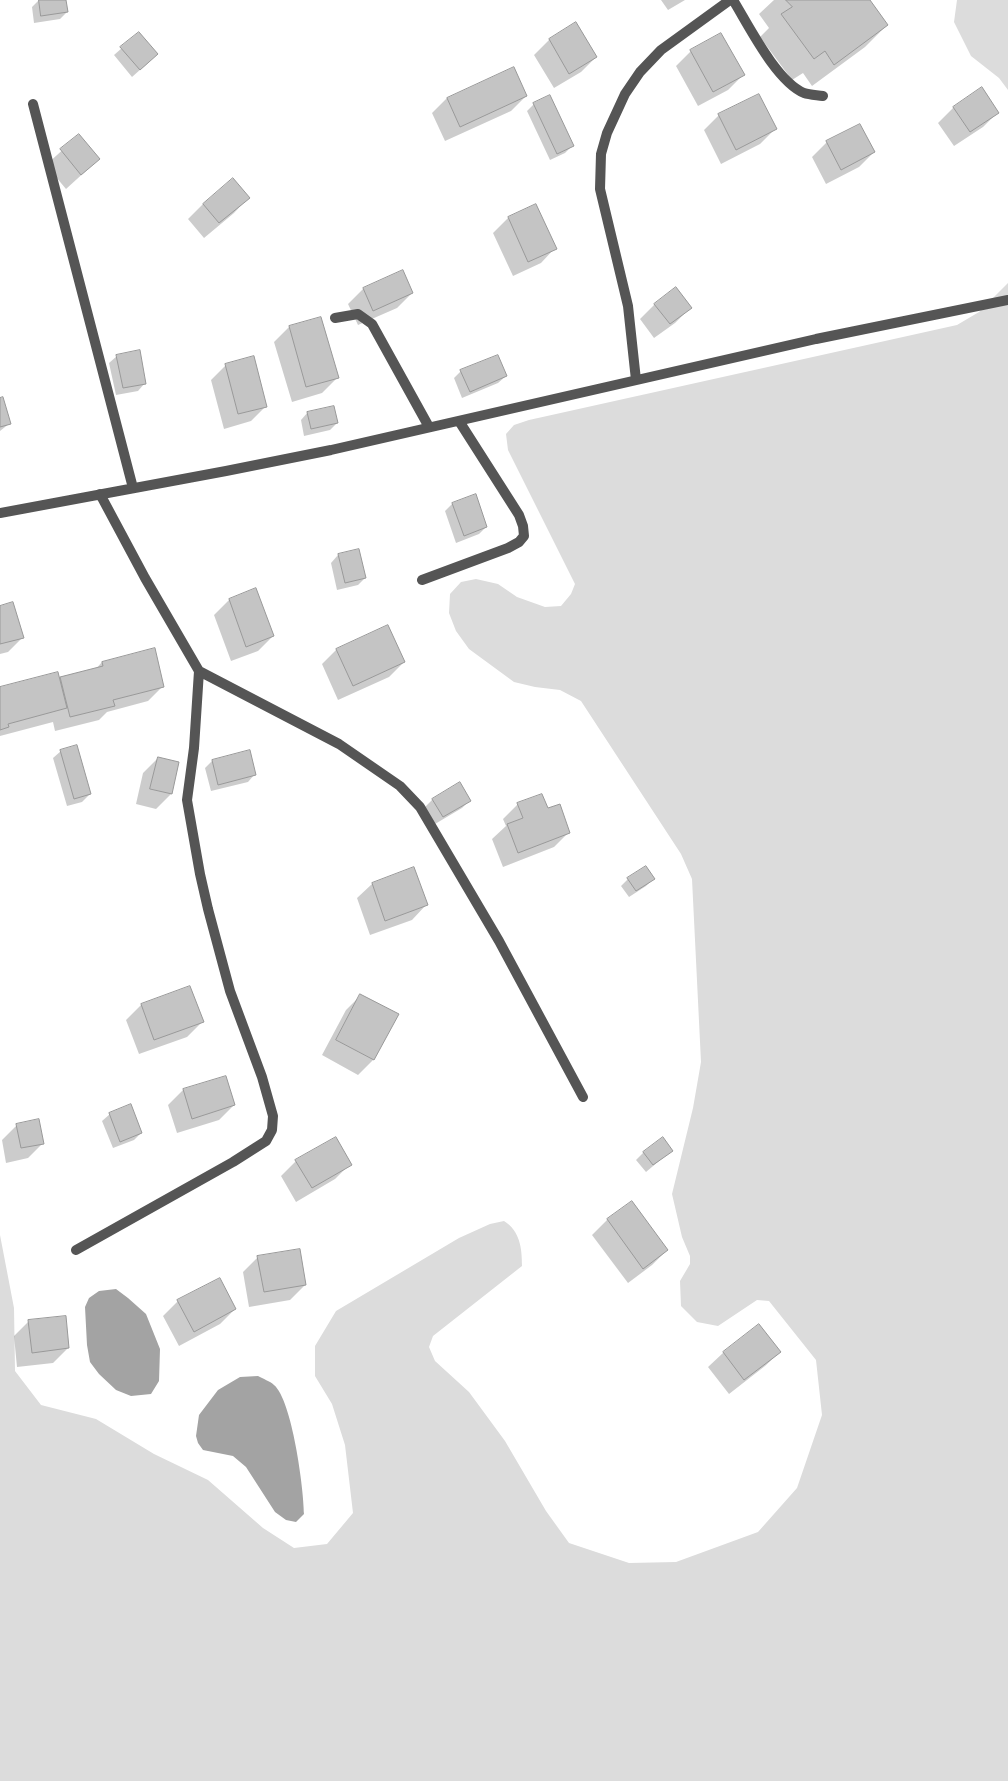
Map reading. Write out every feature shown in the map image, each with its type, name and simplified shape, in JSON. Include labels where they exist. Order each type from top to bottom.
[{"type":"street","points":[[636,380],[628,306],[600,189],[601,154],[607,133],[622,100],[640,72],[661,50],[732,0],[766,55],[788,83],[805,93],[823,96]]},
{"type":"street","points":[[33,104],[133,488]]},
{"type":"street","points":[[0,513],[301,456],[816,339],[1008,300]]},
{"type":"street","points":[[335,318],[358,314],[372,324],[430,427]]},
{"type":"street","points":[[422,580],[508,548],[519,542],[524,536],[524,526],[519,515],[459,421]]},
{"type":"street","points":[[100,494],[145,578],[199,671],[339,744],[400,786],[420,807],[499,941],[583,1097]]},
{"type":"street","points":[[76,1250],[233,1162],[266,1141],[272,1130],[273,1116],[262,1077],[230,991],[208,909],[200,874],[187,800],[194,748],[199,671]]},
{"type":"shaded area","points":[[957,0],[1008,0],[1008,90],[999,78],[971,56],[954,22]]},
{"type":"shaded area","points":[[1008,283],[1008,1781],[0,1781],[0,1235],[14,1308],[15,1371],[41,1405],[96,1419],[154,1454],[208,1480],[263,1528],[294,1548],[327,1544],[353,1513],[345,1445],[332,1404],[315,1376],[315,1346],[336,1311],[459,1238],[490,1224],[504,1221],[514,1230],[519,1240],[521,1246],[522,1266],[433,1336],[429,1347],[435,1361],[469,1392],[505,1441],[546,1511],[569,1543],[629,1563],[676,1562],[758,1532],[797,1488],[822,1415],[816,1360],[769,1301],[757,1300],[718,1326],[697,1322],[681,1306],[680,1281],[690,1264],[690,1256],[682,1237],[672,1194],[693,1108],[701,1062],[692,879],[681,854],[581,701],[560,690],[535,687],[514,682],[469,649],[456,631],[449,613],[450,594],[461,582],[476,579],[498,584],[517,597],[545,607],[561,606],[571,594],[575,584],[508,450],[506,434],[514,425],[529,420],[957,325],[979,312]]},
{"type":"shaded area","points":[[116,1289],[146,1314],[160,1349],[159,1381],[151,1394],[131,1396],[116,1390],[99,1374],[90,1362],[87,1345],[85,1307],[89,1298],[99,1291]]},
{"type":"shaded area","points":[[258,1376],[274,1385],[280,1394],[291,1426],[296,1446],[302,1485],[304,1514],[296,1522],[286,1520],[275,1512],[246,1467],[233,1456],[203,1450],[198,1443],[196,1436],[199,1415],[218,1390],[240,1377]]},
{"type":"building","points":[[39,0],[66,0],[68,12],[41,16]]},
{"type":"building","points":[[786,0],[870,0],[888,25],[834,65],[825,51],[814,59],[781,14],[792,7]]},
{"type":"building","points":[[576,22],[597,57],[569,74],[549,39]]},
{"type":"building","points":[[139,32],[158,54],[140,70],[120,47]]},
{"type":"building","points":[[721,33],[745,75],[713,92],[690,50]]},
{"type":"building","points":[[514,67],[527,96],[460,127],[447,98]]},
{"type":"building","points":[[982,87],[999,113],[970,132],[953,107]]},
{"type":"building","points":[[759,94],[777,129],[736,150],[718,114]]},
{"type":"building","points":[[550,95],[574,146],[557,154],[533,103]]},
{"type":"building","points":[[860,124],[875,152],[841,170],[826,141]]},
{"type":"building","points":[[79,134],[100,159],[81,175],[60,149]]},
{"type":"building","points":[[233,178],[250,198],[219,223],[203,204]]},
{"type":"building","points":[[536,204],[557,249],[528,262],[508,217]]},
{"type":"building","points":[[403,270],[413,293],[373,311],[363,288]]},
{"type":"building","points":[[676,287],[692,308],[670,324],[654,304]]},
{"type":"building","points":[[321,317],[339,378],[306,387],[289,326]]},
{"type":"building","points":[[140,350],[146,384],[123,388],[116,355]]},
{"type":"building","points":[[498,355],[507,376],[470,392],[460,370]]},
{"type":"building","points":[[254,356],[267,407],[238,414],[225,364]]},
{"type":"building","points":[[3,397],[11,424],[0,427],[0,398]]},
{"type":"building","points":[[334,406],[338,423],[311,429],[307,412]]},
{"type":"building","points":[[476,494],[487,527],[464,536],[452,503]]},
{"type":"building","points":[[359,549],[366,578],[345,583],[338,554]]},
{"type":"building","points":[[256,588],[274,636],[246,647],[229,599]]},
{"type":"building","points":[[13,602],[24,638],[0,644],[0,606]]},
{"type":"building","points":[[388,625],[405,662],[353,686],[336,649]]},
{"type":"building","points":[[155,648],[164,687],[113,700],[115,706],[70,717],[60,677],[103,666],[102,662]]},
{"type":"building","points":[[58,672],[67,708],[8,724],[9,727],[0,730],[0,687]]},
{"type":"building","points":[[77,745],[91,794],[74,799],[60,750]]},
{"type":"building","points":[[250,750],[256,775],[218,785],[212,760]]},
{"type":"building","points":[[158,757],[179,762],[172,794],[150,789]]},
{"type":"building","points":[[460,782],[471,801],[443,817],[432,799]]},
{"type":"building","points":[[542,794],[548,808],[560,804],[570,833],[518,853],[507,824],[523,818],[517,803]]},
{"type":"building","points":[[646,866],[655,879],[636,891],[627,878]]},
{"type":"building","points":[[414,867],[428,905],[385,921],[372,883]]},
{"type":"building","points":[[190,986],[204,1022],[154,1040],[141,1004]]},
{"type":"building","points":[[360,994],[399,1014],[374,1060],[336,1040]]},
{"type":"building","points":[[226,1076],[235,1105],[192,1119],[183,1089]]},
{"type":"building","points":[[131,1104],[142,1133],[120,1142],[109,1113]]},
{"type":"building","points":[[39,1119],[44,1144],[21,1148],[16,1124]]},
{"type":"building","points":[[336,1137],[352,1165],[312,1188],[295,1160]]},
{"type":"building","points":[[663,1137],[673,1151],[653,1165],[643,1152]]},
{"type":"building","points":[[632,1201],[668,1250],[643,1269],[607,1219]]},
{"type":"building","points":[[300,1249],[306,1285],[264,1292],[257,1256]]},
{"type":"building","points":[[220,1278],[236,1309],[194,1332],[177,1300]]},
{"type":"building","points":[[66,1316],[69,1348],[32,1353],[28,1320]]},
{"type":"building","points":[[759,1324],[781,1352],[744,1380],[723,1352]]}]
